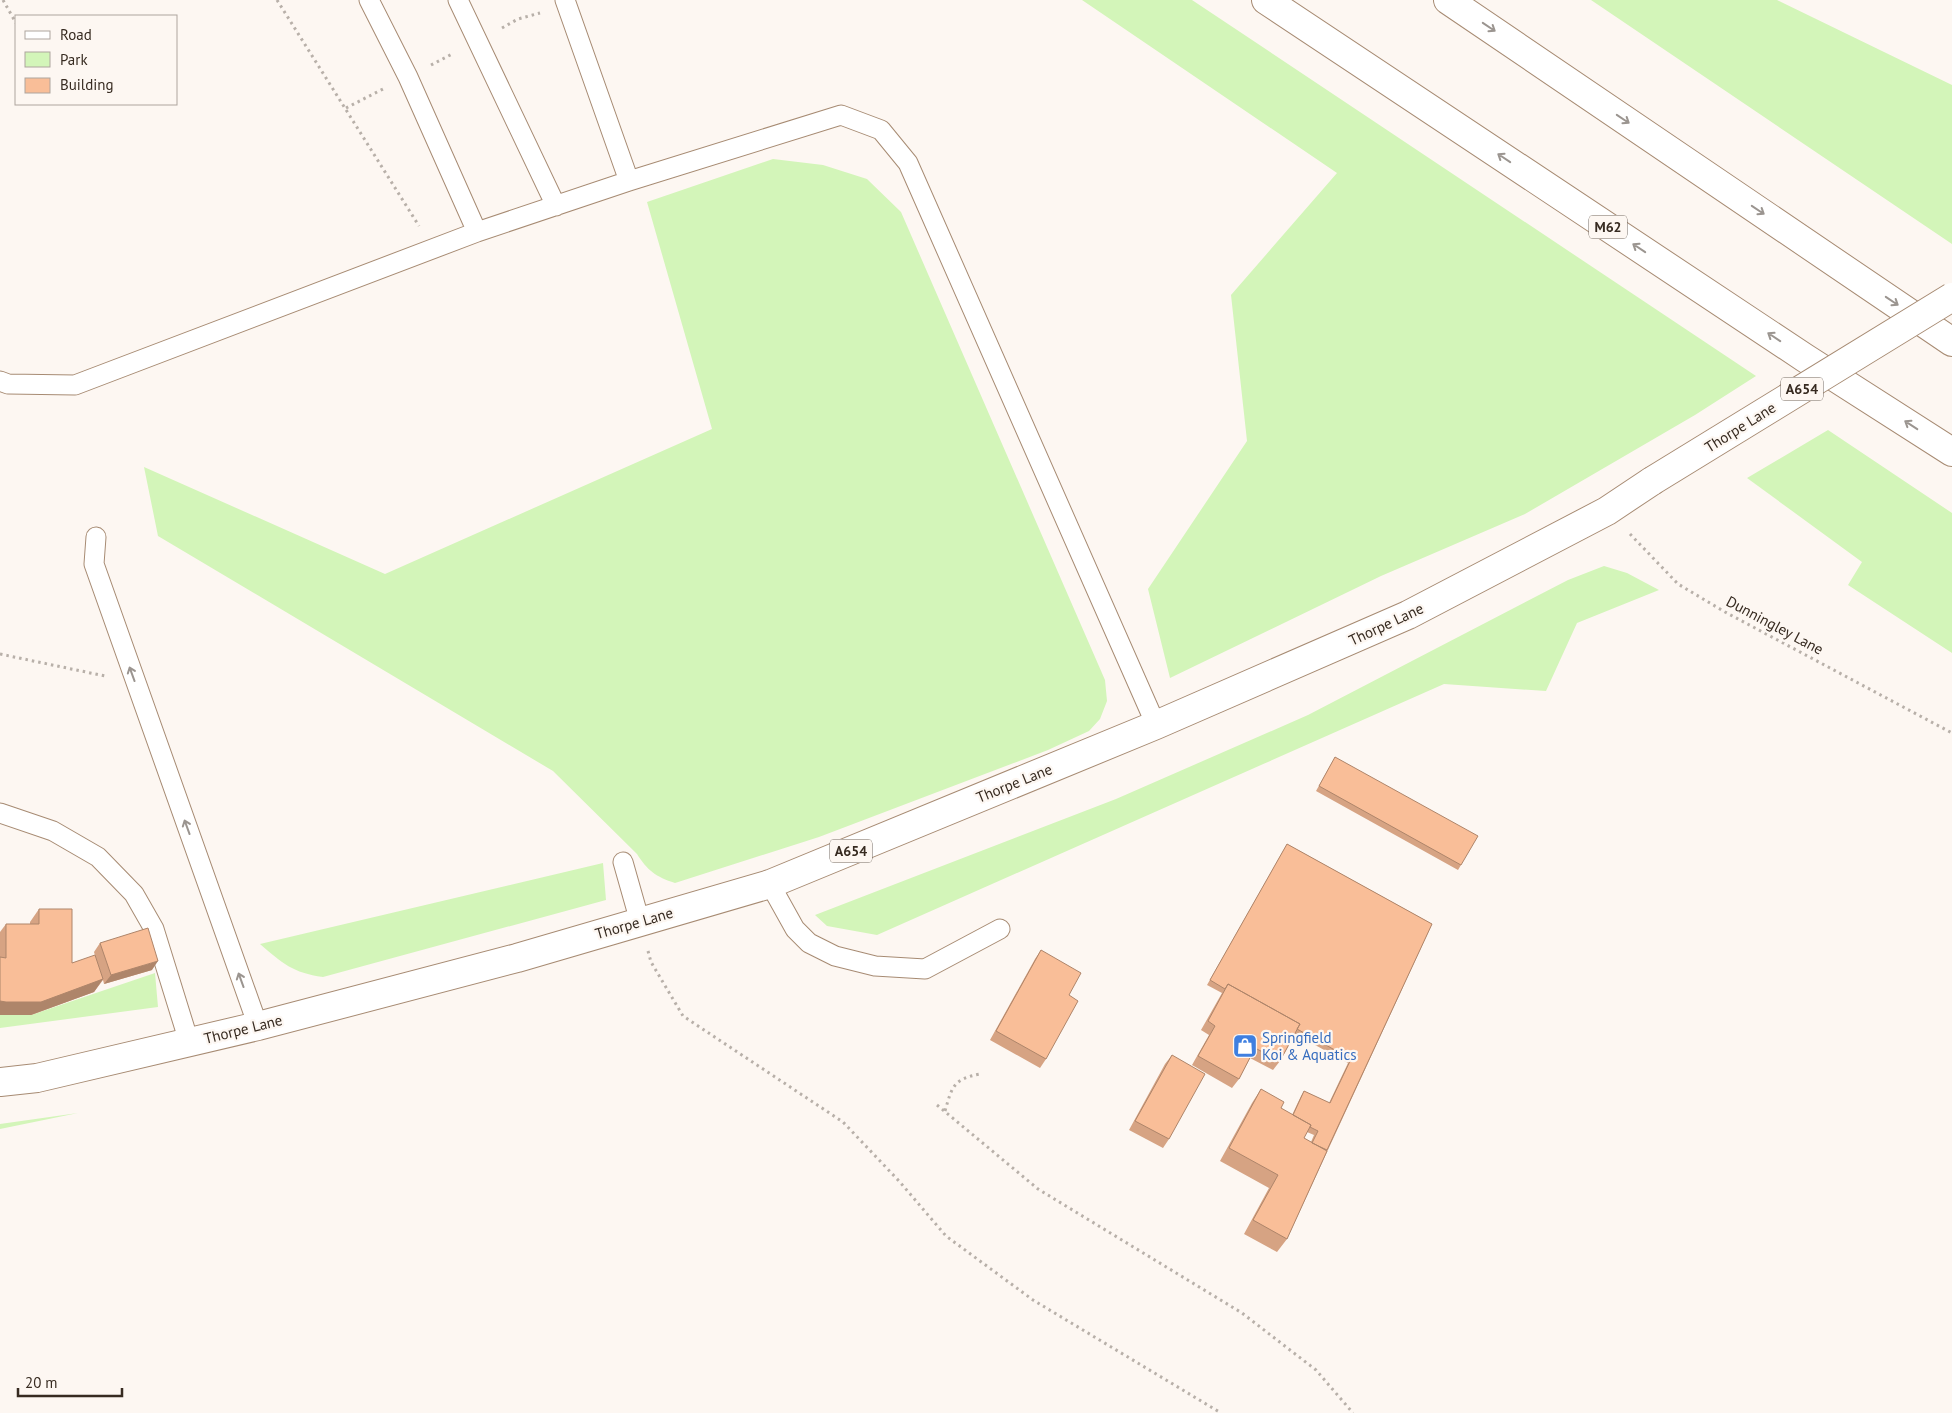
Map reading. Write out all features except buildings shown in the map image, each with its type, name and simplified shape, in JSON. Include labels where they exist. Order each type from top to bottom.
[{"type":"main road","name":"M62","points":[[1266,0],[1805,358],[1952,452]]},
{"type":"main road","points":[[1448,0],[1952,342]]},
{"type":"main road","name":"Thorpe Lane","points":[[0,1082],[37,1078],[258,1026],[517,958],[770,884],[1156,725],[1408,615],[1607,510],[1952,297]]},
{"type":"lane","points":[[369,0],[408,77],[477,232]]},
{"type":"lane","points":[[458,0],[556,206]]},
{"type":"lane","points":[[565,0],[630,180]]},
{"type":"lane","points":[[0,381],[8,384],[74,385],[224,330],[477,232],[630,180],[841,115],[881,130],[908,163],[1156,725]]},
{"type":"lane","points":[[96,537],[94,564],[258,1026]]},
{"type":"lane","points":[[0,813],[53,831],[98,857],[134,894],[154,929],[189,1042]]},
{"type":"lane","points":[[623,862],[640,922]]},
{"type":"lane","points":[[770,884],[795,929],[809,943],[835,956],[875,966],[924,970],[1000,929]]},
{"type":"path","points":[[3,0],[15,21]]},
{"type":"path","points":[[277,0],[432,248]]},
{"type":"path","name":"Dunningley Lane","points":[[1607,510],[1678,584],[1725,612],[1952,733]]},
{"type":"path","points":[[0,654],[135,682]]},
{"type":"path","points":[[640,922],[651,962],[683,1016],[843,1122],[899,1181],[946,1236],[1033,1300],[1221,1413]]},
{"type":"path","points":[[945,1111],[951,1091],[963,1077],[980,1074]]},
{"type":"path","points":[[937,1105],[1038,1189],[1242,1313],[1316,1370],[1353,1413]]},
{"type":"green space","points":[[1082,0],[1192,0],[1756,376],[1695,415],[1525,514],[1381,576],[1170,678],[1148,589],[1247,441],[1231,295],[1337,173]]},
{"type":"green space","points":[[1591,0],[1777,0],[1952,85],[1952,244]]},
{"type":"green space","points":[[773,159],[823,165],[867,179],[901,212],[1105,680],[1107,701],[1100,719],[1089,731],[1048,750],[819,837],[675,883],[662,878],[648,869],[637,854],[553,771],[158,536],[144,467],[385,574],[712,429],[647,202]]},
{"type":"green space","points":[[1828,430],[1952,513],[1952,653],[1848,585],[1862,562],[1747,478]]},
{"type":"green space","points":[[1604,566],[1627,573],[1659,590],[1577,623],[1546,691],[1444,684],[877,935],[827,926],[815,915],[1116,799],[1308,715],[1568,580]]},
{"type":"green space","points":[[603,863],[606,900],[323,977],[304,973],[288,966],[260,944]]},
{"type":"green space","points":[[155,973],[158,1007],[0,1028],[0,1015],[31,1015]]},
{"type":"green space","points":[[78,1113],[0,1129],[0,1124]]},
{"type":"place","name":"Springfield Koi & Aquatics","points":[[1245,1046]]}]
